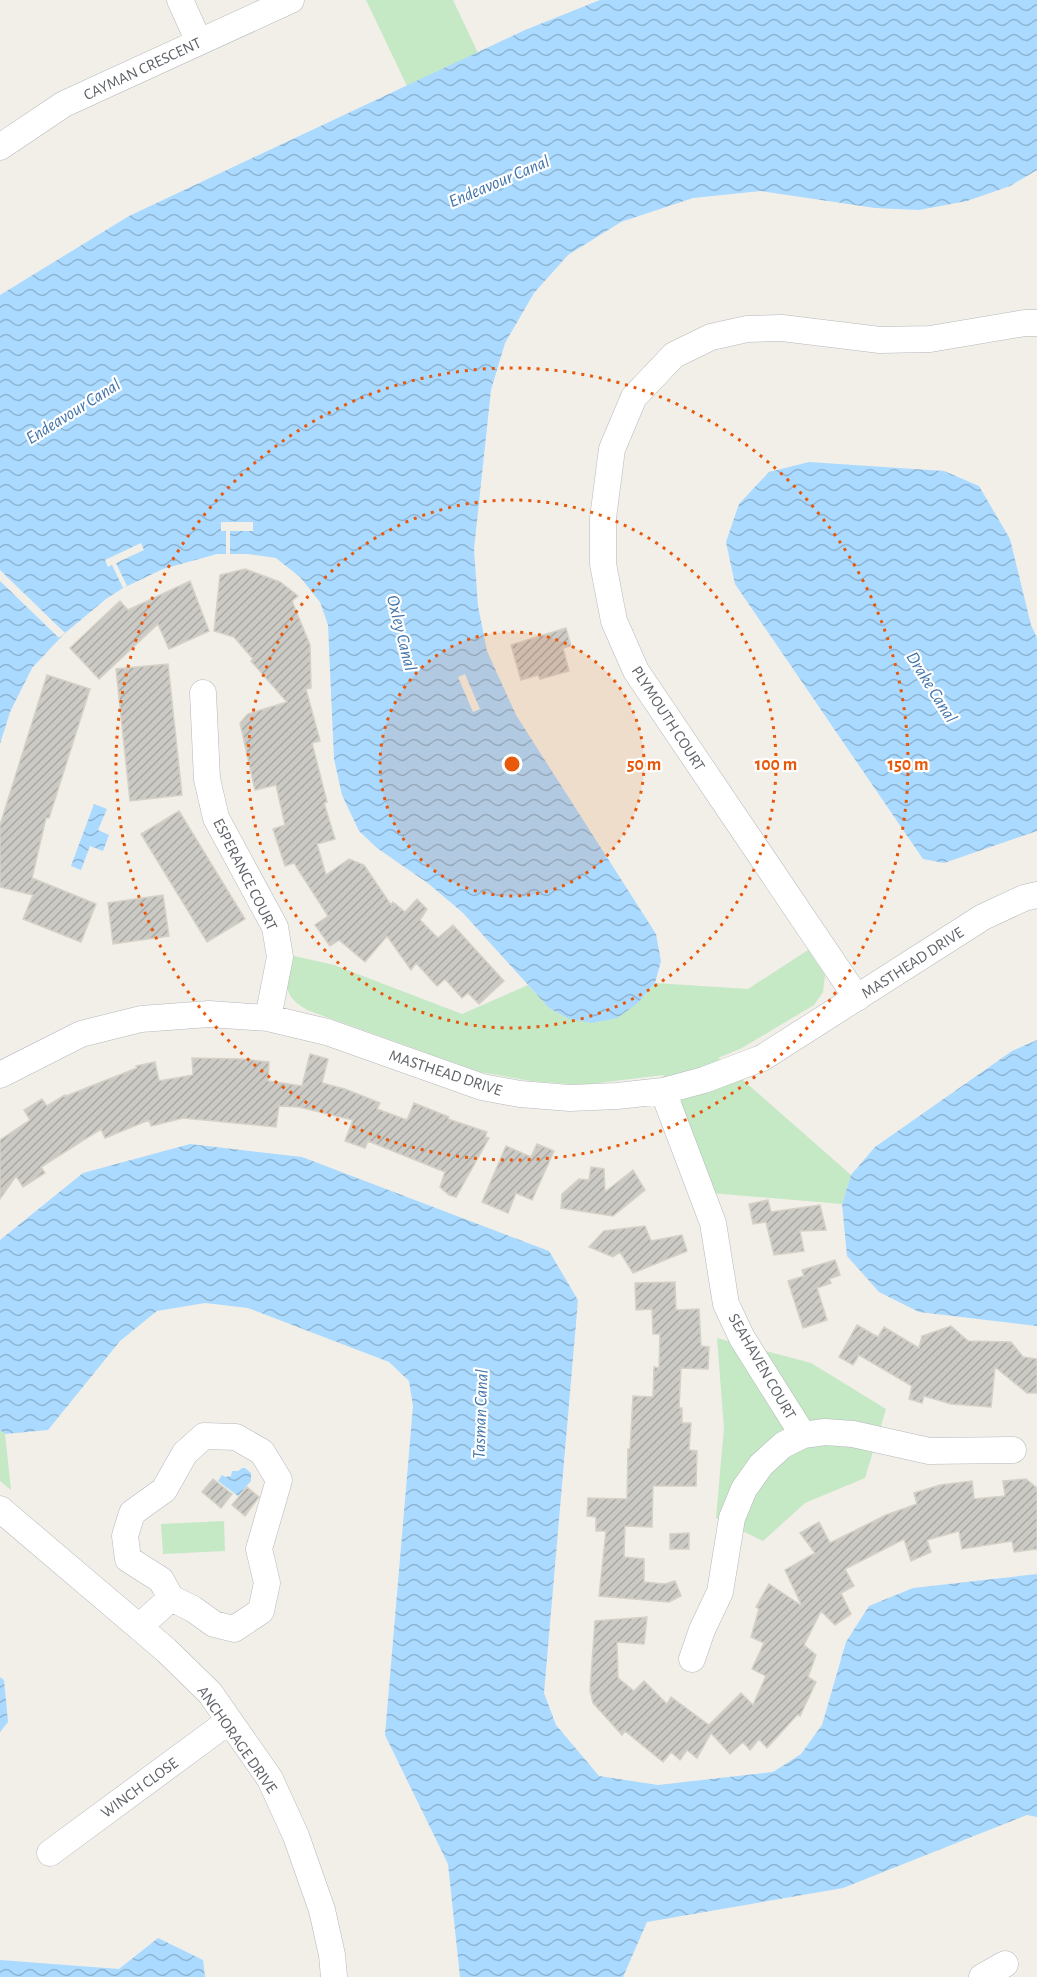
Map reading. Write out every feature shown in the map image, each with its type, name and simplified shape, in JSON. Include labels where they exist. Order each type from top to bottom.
[{"type":"street","points":[[180,0],[199,42]]},
{"type":"street","name":"CAYMAN CRESCENT","points":[[0,147],[64,104],[291,0]]},
{"type":"street","name":"PLYMOUTH COURT","points":[[857,998],[636,671],[614,621],[603,564],[603,518],[612,449],[634,397],[674,355],[711,338],[747,329],[782,328],[880,340],[930,339],[1037,323]]},
{"type":"street","name":"ESPERANCE COURT","points":[[203,693],[207,779],[216,818],[275,927],[280,957],[268,1018]]},
{"type":"street","name":"MASTHEAD DRIVE","points":[[0,1075],[81,1034],[141,1019],[209,1014],[268,1018],[327,1032],[482,1087],[520,1094],[570,1098],[616,1096],[663,1090],[704,1080],[762,1058],[983,917],[1024,898],[1037,895]]},
{"type":"street","name":"SEAHAVEN COURT","points":[[663,1090],[713,1223],[726,1304],[742,1338],[803,1435]]},
{"type":"street","name":"SEAHAVEN COURT","points":[[692,1659],[702,1630],[720,1592],[732,1518],[744,1489],[761,1466],[783,1445],[803,1435],[825,1432],[854,1434],[929,1451],[1013,1450]]},
{"type":"street","points":[[204,1436],[236,1437],[262,1452],[279,1480],[259,1548],[267,1583],[261,1611],[234,1629],[214,1624],[193,1609],[171,1598],[160,1580],[128,1559],[124,1536],[132,1513],[164,1490],[185,1453],[204,1436]]},
{"type":"street","name":"ANCHORAGE DRIVE","points":[[0,1509],[140,1627],[210,1693],[270,1779],[296,1836],[322,1910],[332,1955],[334,1977]]},
{"type":"street","points":[[140,1627],[171,1598]]},
{"type":"street","name":"WINCH CLOSE","points":[[50,1853],[229,1721]]},
{"type":"street","points":[[982,1977],[1005,1964]]},
{"type":"green space","points":[[366,0],[453,0],[478,53],[407,86]]},
{"type":"green space","points":[[808,950],[825,975],[823,992],[814,1005],[742,1048],[718,1058],[851,1175],[842,1204],[711,1193],[663,1075],[582,1085],[531,1081],[480,1072],[307,1010],[292,999],[287,987],[290,955],[334,965],[462,1014],[528,985],[549,1008],[569,1019],[638,1003],[655,983],[748,989]]},
{"type":"green space","points":[[717,1338],[811,1363],[886,1409],[865,1478],[805,1503],[763,1541],[716,1518],[724,1428]]},
{"type":"green space","points":[[0,1430],[5,1434],[11,1490],[0,1481]]},
{"type":"green space","points":[[224,1521],[225,1551],[163,1554],[161,1524]]},
{"type":"water","points":[[600,0],[1037,0],[1037,170],[1010,186],[967,201],[919,210],[875,208],[761,191],[693,198],[621,222],[568,255],[534,293],[505,343],[491,390],[474,549],[478,606],[487,651],[516,715],[656,934],[661,961],[655,983],[638,1003],[617,1018],[592,1023],[569,1019],[549,1008],[463,913],[429,884],[377,848],[359,831],[342,795],[334,759],[328,625],[320,602],[300,577],[276,558],[248,554],[217,554],[163,569],[123,588],[106,599],[65,633],[32,668],[10,712],[0,744],[0,295],[129,216],[525,30]]},
{"type":"water","name":"Drake Canal","points":[[809,462],[944,471],[979,486],[1010,539],[1031,625],[1037,638],[1037,831],[944,863],[923,859],[735,584],[726,542],[739,504],[769,472]]},
{"type":"water","points":[[94,804],[107,809],[98,830],[109,835],[103,851],[90,846],[81,870],[71,866]]},
{"type":"water","points":[[1037,1040],[1037,1326],[919,1312],[879,1292],[847,1256],[842,1204],[851,1175],[875,1147],[1012,1051]]},
{"type":"water","name":"Tasman Canal","points":[[190,1144],[302,1157],[549,1251],[578,1300],[544,1693],[556,1725],[599,1776],[658,1785],[773,1772],[801,1754],[822,1725],[846,1642],[869,1606],[913,1588],[1037,1574],[1037,1817],[1027,1815],[843,1888],[647,1922],[623,1977],[460,1977],[448,1864],[385,1735],[413,1406],[409,1381],[389,1362],[248,1308],[205,1303],[157,1311],[120,1341],[48,1430],[5,1434],[0,1430],[0,1240],[83,1173]]},
{"type":"water","points":[[242,1468],[251,1473],[251,1481],[238,1496],[218,1481],[222,1475],[231,1476],[232,1471]]},
{"type":"water","points":[[0,1677],[4,1680],[8,1722],[0,1732]]},
{"type":"water","points":[[158,1938],[203,1960],[205,1977],[0,1977],[0,1960],[119,1969]]},
{"type":"pier","points":[[221,522],[253,522],[253,531],[230,531],[230,554],[226,554],[226,531],[221,531]]},
{"type":"pier","points":[[141,543],[144,550],[116,563],[127,586],[123,588],[112,565],[108,567],[105,560]]},
{"type":"pier","points":[[0,570],[65,633],[59,638],[0,581]]},
{"type":"pier","points":[[465,674],[480,709],[473,712],[458,677]]},
{"type":"building","points":[[245,569],[280,582],[298,596],[292,601],[310,645],[311,688],[306,689],[320,741],[312,743],[327,802],[324,803],[335,839],[317,844],[326,875],[349,859],[364,865],[391,905],[393,902],[405,912],[417,899],[427,909],[420,920],[438,938],[453,925],[504,981],[479,1004],[468,993],[462,998],[445,979],[437,986],[416,963],[411,970],[387,936],[365,962],[339,940],[330,946],[315,925],[328,916],[294,863],[285,866],[273,829],[285,825],[276,785],[255,790],[240,723],[248,714],[287,702],[251,661],[253,659],[234,637],[214,631],[220,575]]},
{"type":"building","points":[[190,581],[209,631],[169,649],[158,624],[99,679],[70,648],[120,601],[128,610]]},
{"type":"building","points":[[566,628],[571,646],[563,648],[569,671],[540,679],[538,675],[521,680],[511,645]]},
{"type":"building","points":[[168,664],[182,795],[130,801],[116,669]]},
{"type":"building","points":[[47,675],[90,689],[49,818],[46,818],[32,878],[96,904],[81,942],[23,919],[33,895],[0,887],[0,825]]},
{"type":"building","points":[[179,811],[245,919],[207,942],[141,834]]},
{"type":"building","points":[[163,895],[169,936],[113,944],[108,903]]},
{"type":"building","points":[[310,1054],[328,1059],[322,1083],[345,1089],[380,1103],[377,1109],[407,1120],[414,1103],[449,1117],[448,1119],[487,1132],[485,1137],[489,1138],[456,1197],[449,1195],[440,1187],[445,1172],[368,1141],[365,1148],[345,1141],[353,1120],[299,1107],[279,1106],[276,1127],[183,1118],[151,1126],[149,1120],[105,1138],[101,1129],[41,1167],[45,1173],[23,1187],[16,1176],[0,1199],[0,1140],[30,1120],[24,1110],[42,1099],[47,1106],[65,1095],[137,1068],[136,1066],[155,1062],[159,1081],[193,1075],[192,1058],[269,1062],[268,1081],[302,1086]]},
{"type":"building","points":[[537,1144],[554,1151],[532,1200],[516,1193],[508,1213],[482,1202],[506,1146],[531,1157]]},
{"type":"building","points":[[591,1167],[604,1169],[605,1192],[633,1170],[645,1190],[613,1216],[561,1208],[562,1194],[579,1179],[589,1180]]},
{"type":"building","points":[[768,1200],[771,1212],[820,1205],[826,1230],[800,1231],[804,1251],[774,1255],[766,1222],[753,1224],[749,1204]]},
{"type":"building","points":[[645,1226],[651,1241],[682,1235],[687,1251],[633,1273],[620,1252],[613,1257],[589,1247],[604,1231]]},
{"type":"building","points":[[835,1260],[840,1275],[829,1279],[831,1283],[817,1288],[827,1320],[803,1328],[788,1281],[804,1276],[802,1270]]},
{"type":"building","points":[[675,1282],[676,1310],[699,1309],[701,1346],[709,1347],[708,1369],[681,1368],[679,1408],[682,1408],[682,1423],[691,1423],[689,1450],[697,1451],[696,1486],[653,1486],[652,1527],[625,1526],[624,1557],[644,1559],[644,1582],[665,1584],[675,1581],[681,1596],[669,1602],[599,1596],[606,1531],[596,1531],[596,1517],[587,1516],[588,1498],[627,1499],[628,1449],[630,1449],[633,1396],[653,1397],[654,1367],[659,1368],[660,1334],[653,1334],[652,1309],[636,1310],[635,1283]]},
{"type":"building","points":[[857,1325],[878,1337],[884,1327],[919,1348],[922,1336],[951,1326],[968,1341],[1011,1342],[1023,1357],[1037,1359],[1037,1393],[1027,1393],[995,1367],[991,1407],[951,1404],[924,1396],[922,1403],[909,1399],[912,1386],[859,1355],[853,1365],[839,1357]]},
{"type":"building","points":[[213,1479],[232,1494],[221,1508],[202,1492]]},
{"type":"building","points":[[1026,1479],[1037,1488],[1037,1549],[1014,1552],[1012,1541],[962,1549],[959,1531],[927,1540],[931,1552],[911,1561],[904,1539],[845,1569],[854,1586],[841,1593],[851,1614],[835,1625],[821,1611],[804,1645],[816,1655],[808,1677],[816,1682],[800,1716],[798,1714],[767,1748],[759,1739],[750,1750],[743,1742],[730,1754],[711,1733],[697,1758],[687,1750],[680,1760],[671,1752],[663,1762],[625,1731],[622,1735],[593,1703],[590,1690],[595,1621],[647,1617],[644,1644],[617,1642],[618,1678],[634,1691],[644,1681],[667,1704],[671,1697],[709,1725],[741,1693],[753,1705],[766,1676],[752,1669],[764,1643],[751,1637],[759,1609],[756,1607],[769,1584],[802,1606],[785,1570],[815,1553],[800,1533],[819,1522],[830,1543],[886,1515],[917,1504],[914,1493],[940,1485],[972,1481],[974,1499],[1005,1496],[1003,1481]]},
{"type":"building","points":[[247,1487],[259,1497],[245,1516],[232,1505]]},
{"type":"building","points":[[689,1533],[689,1549],[670,1549],[670,1534]]},
{"type":"water label","name":"Endeavour Canal","points":[[499,181]]},
{"type":"water label","name":"Endeavour Canal","points":[[73,411]]},
{"type":"water label","name":"Oxley Canal","points":[[402,633]]}]
